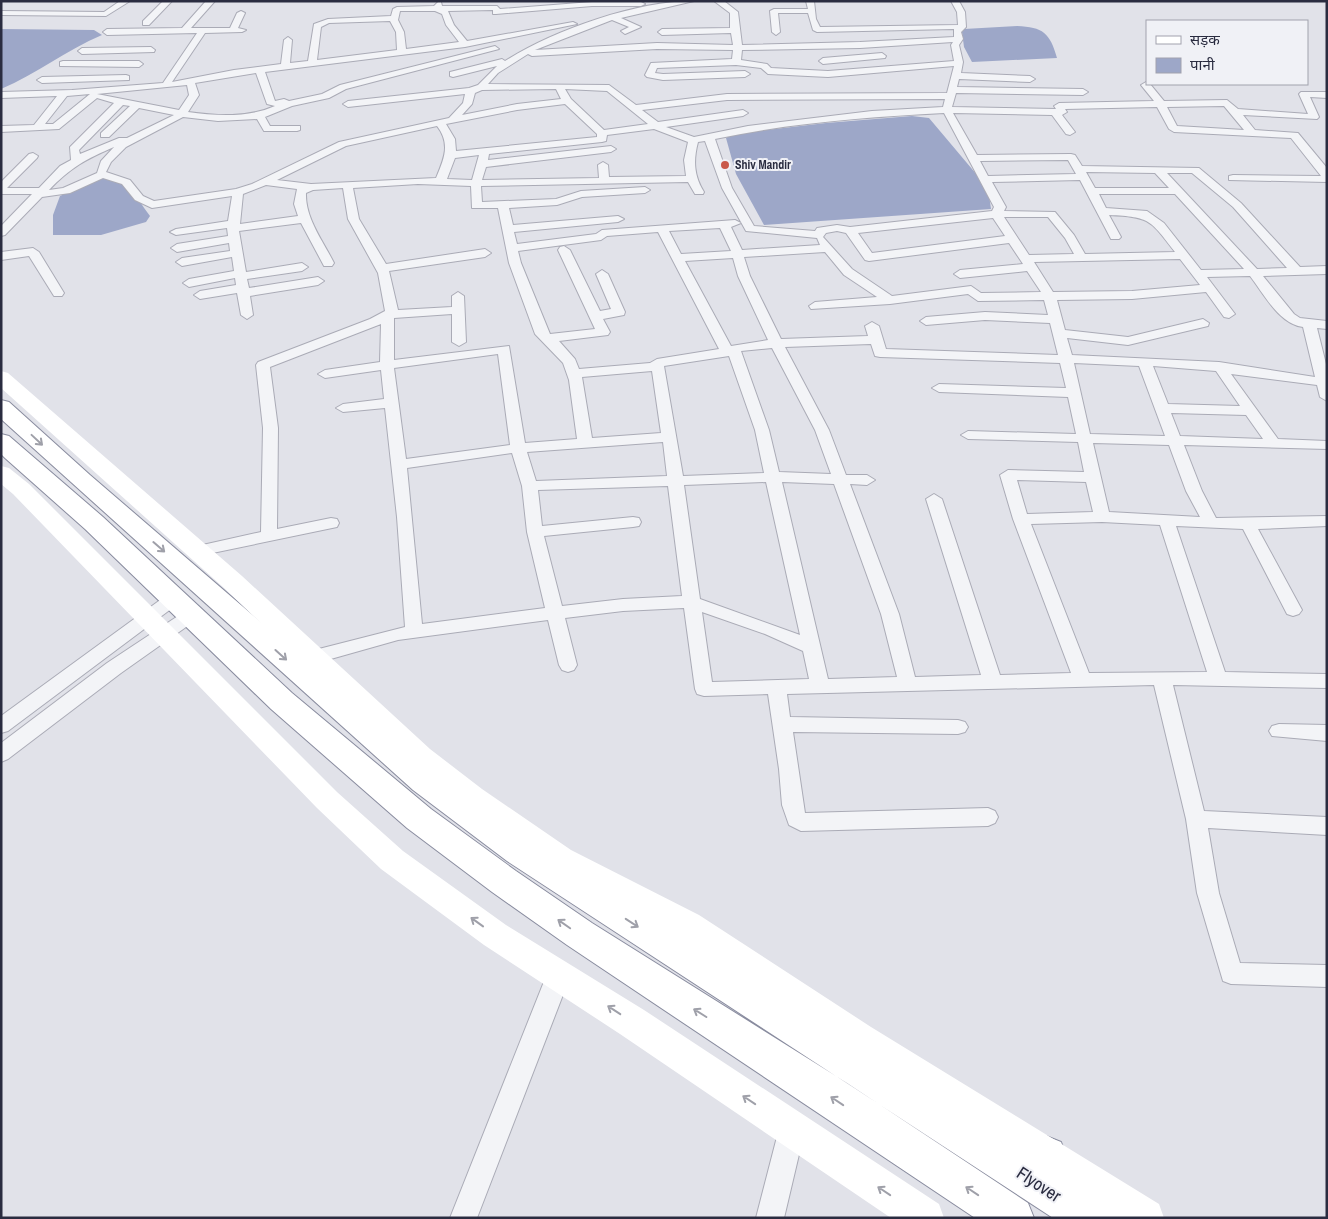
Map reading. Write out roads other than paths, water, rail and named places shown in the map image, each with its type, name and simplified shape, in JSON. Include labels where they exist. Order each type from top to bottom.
[{"type":"highway","name":"Flyover","points":[[1,407],[81,480],[424,781],[519,851],[1092,1218]]},
{"type":"highway","points":[[1,441],[26,467],[90,519],[169,617],[247,670],[394,800],[594,946],[772,1058],[1013,1218]]},
{"type":"highway","points":[[986,1150],[1046,1157]]},
{"type":"street","points":[[1,13],[106,14],[126,1]]},
{"type":"street","points":[[146,23],[168,1]]},
{"type":"street","points":[[184,31],[211,1]]},
{"type":"street","points":[[337,75],[402,53],[540,30],[553,14],[569,3],[680,1]]},
{"type":"street","points":[[348,104],[388,88],[574,27],[687,1]]},
{"type":"street","points":[[718,1],[734,12],[734,30],[738,48],[736,62]]},
{"type":"street","points":[[810,1],[812,19],[817,30],[962,27]]},
{"type":"street","points":[[956,1],[961,12],[962,27]]},
{"type":"street","points":[[602,2],[609,18],[637,27],[625,31]]},
{"type":"street","points":[[569,3],[585,25]]},
{"type":"street","points":[[22,13],[33,5]]},
{"type":"street","points":[[312,64],[317,26],[328,21],[398,9],[438,5],[523,10],[553,14],[585,25]]},
{"type":"street","points":[[438,5],[446,13],[450,25],[465,44]]},
{"type":"street","points":[[398,9],[402,53]]},
{"type":"street","points":[[523,10],[540,30]]},
{"type":"street","points":[[776,32],[774,12],[812,11]]},
{"type":"street","points":[[108,32],[237,30],[241,13]]},
{"type":"street","points":[[1,95],[68,94],[146,88],[260,70],[312,64],[337,75],[388,88],[470,91],[484,83],[508,63],[524,53],[585,25]]},
{"type":"street","points":[[506,27],[516,35]]},
{"type":"street","points":[[962,27],[957,31],[959,39],[953,51],[959,63],[947,110],[1000,208],[996,214]]},
{"type":"street","points":[[166,85],[203,30]]},
{"type":"street","points":[[662,32],[734,30]]},
{"type":"street","points":[[146,88],[140,77],[139,64],[167,31]]},
{"type":"street","points":[[99,40],[160,39]]},
{"type":"street","points":[[524,53],[657,46],[738,48],[860,45],[959,39]]},
{"type":"street","points":[[285,67],[288,40]]},
{"type":"street","points":[[82,51],[151,50]]},
{"type":"street","points":[[824,61],[893,55]]},
{"type":"street","points":[[453,74],[498,62],[508,63]]},
{"type":"street","points":[[745,74],[663,77],[650,75],[654,65],[736,62],[764,66],[768,71],[828,74],[959,63]]},
{"type":"street","points":[[63,64],[139,64]]},
{"type":"street","points":[[735,97],[745,74],[746,64]]},
{"type":"street","points":[[260,70],[272,104],[284,102],[287,105]]},
{"type":"street","points":[[23,94],[52,72]]},
{"type":"street","points":[[484,83],[609,88],[658,127],[681,137],[694,140],[748,129],[824,108],[835,96],[834,78],[828,74]]},
{"type":"street","points":[[68,94],[94,96],[218,120],[260,116],[287,105],[334,94],[337,75]]},
{"type":"street","points":[[956,76],[1036,80]]},
{"type":"street","points":[[42,80],[140,77]]},
{"type":"street","points":[[484,83],[588,77],[597,78],[603,87]]},
{"type":"street","points":[[103,175],[101,172],[104,162],[114,151],[161,127],[182,113],[194,95],[190,81]]},
{"type":"street","points":[[1146,85],[1160,103],[1174,129],[1294,135],[1306,147],[1327,178]]},
{"type":"street","points":[[451,155],[602,139],[602,133],[567,101],[559,87]]},
{"type":"street","points":[[452,120],[467,104],[470,91]]},
{"type":"street","points":[[835,96],[1083,92]]},
{"type":"street","points":[[37,128],[68,94]]},
{"type":"street","points":[[1234,112],[1314,117],[1304,94],[1327,94]]},
{"type":"street","points":[[1,129],[56,127],[94,96]]},
{"type":"street","points":[[735,97],[748,129]]},
{"type":"street","points":[[634,108],[735,97],[781,109],[824,108],[872,114],[947,110],[1062,112],[1059,106],[1227,103],[1251,132]]},
{"type":"street","points":[[76,160],[74,149],[121,101]]},
{"type":"street","points":[[1,189],[66,192],[91,178],[103,175],[126,182],[139,198],[152,205],[238,192],[264,182],[343,144],[517,107],[567,101]]},
{"type":"street","points":[[105,135],[137,105]]},
{"type":"street","points":[[1055,112],[1070,132]]},
{"type":"street","points":[[602,133],[658,127],[743,113]]},
{"type":"street","points":[[260,116],[267,129],[297,128]]},
{"type":"street","points":[[440,123],[447,131],[451,155],[440,182]]},
{"type":"street","points":[[1,233],[64,168],[76,160],[161,127]]},
{"type":"street","points":[[709,137],[727,188],[750,229],[819,235]]},
{"type":"street","points":[[694,140],[688,161],[696,186]]},
{"type":"street","points":[[481,164],[611,149]]},
{"type":"street","points":[[485,152],[476,183],[476,206],[557,202],[581,194],[696,186]]},
{"type":"street","points":[[1,189],[33,156]]},
{"type":"street","points":[[974,158],[1071,157],[1092,191],[1115,237]]},
{"type":"street","points":[[603,165],[604,180]]},
{"type":"street","points":[[985,179],[1158,170],[1198,172],[1237,205],[1296,270]]},
{"type":"street","points":[[1158,170],[1254,273],[1289,317],[1297,322],[1327,325]]},
{"type":"street","points":[[1233,178],[1327,178]]},
{"type":"street","points":[[264,182],[310,187],[348,184],[604,180],[696,186]]},
{"type":"street","points":[[348,184],[347,197],[354,224],[382,268],[389,290],[390,314],[387,364],[414,632]]},
{"type":"street","points":[[310,187],[301,191],[300,204],[305,219],[328,264]]},
{"type":"street","points":[[1092,191],[1178,191]]},
{"type":"street","points":[[238,192],[234,230],[247,315]]},
{"type":"street","points":[[503,205],[515,263],[542,334],[555,344],[570,362],[574,373],[586,441]]},
{"type":"street","points":[[1102,210],[1143,213],[1160,225],[1229,314]]},
{"type":"street","points":[[819,235],[821,230],[837,228],[850,230],[996,214],[1051,214],[1070,237],[1081,257]]},
{"type":"street","points":[[996,214],[1010,239],[1049,295],[1066,358],[1102,517]]},
{"type":"street","points":[[508,229],[618,218]]},
{"type":"street","points":[[177,248],[261,220],[305,219]]},
{"type":"street","points":[[512,248],[601,236],[602,233],[746,222]]},
{"type":"street","points":[[724,225],[738,254],[744,276],[776,343],[822,430],[890,614],[908,684]]},
{"type":"street","points":[[661,228],[730,352],[762,430],[820,686]]},
{"type":"street","points":[[176,232],[234,230]]},
{"type":"street","points":[[850,230],[869,257],[1010,239]]},
{"type":"street","points":[[819,235],[848,272],[890,300]]},
{"type":"street","points":[[678,258],[828,248]]},
{"type":"street","points":[[548,338],[603,332],[564,250]]},
{"type":"street","points":[[1,256],[33,252],[58,294]]},
{"type":"street","points":[[182,262],[237,253]]},
{"type":"street","points":[[382,268],[486,253]]},
{"type":"street","points":[[960,274],[1027,263],[1081,257],[1185,255]]},
{"type":"street","points":[[200,295],[302,267]]},
{"type":"street","points":[[1199,274],[1327,270]]},
{"type":"street","points":[[595,316],[619,312],[602,274]]},
{"type":"street","points":[[189,283],[318,281]]},
{"type":"street","points":[[815,306],[890,300],[971,290],[978,297],[1132,295],[1210,288]]},
{"type":"street","points":[[269,534],[271,433],[268,387],[263,365],[375,322],[390,314],[459,303],[459,342]]},
{"type":"street","points":[[926,321],[985,316],[1057,326],[1128,341],[1203,322]]},
{"type":"street","points":[[1309,323],[1327,397]]},
{"type":"street","points":[[872,326],[880,353],[1144,361],[1219,366],[1324,382]]},
{"type":"street","points":[[877,340],[776,343],[736,348],[730,352],[657,362],[656,367],[670,438],[704,689],[1083,680],[1218,679],[1327,681]]},
{"type":"street","points":[[325,374],[504,349],[518,448],[530,486],[535,532],[568,665]]},
{"type":"street","points":[[1144,361],[1194,491],[1212,523]]},
{"type":"street","points":[[1219,366],[1274,444]]},
{"type":"street","points":[[574,373],[656,367]]},
{"type":"street","points":[[1,377],[198,551],[420,756],[472,797],[560,859],[688,925],[859,1039],[1145,1218]]},
{"type":"street","points":[[939,388],[1074,393]]},
{"type":"street","points":[[343,408],[391,403]]},
{"type":"street","points":[[1162,408],[1251,411]]},
{"type":"street","points":[[968,435],[1084,436],[1175,441],[1327,444]]},
{"type":"street","points":[[398,465],[518,448],[586,441],[670,438]]},
{"type":"street","points":[[1,473],[169,617],[327,800],[392,860],[495,935],[559,974],[925,1218]]},
{"type":"street","points":[[1083,680],[1021,519],[1008,475],[1093,477]]},
{"type":"street","points":[[530,486],[773,477],[867,480]]},
{"type":"street","points":[[934,499],[993,682]]},
{"type":"street","points":[[1021,519],[1102,517],[1167,522],[1248,524],[1326,522]]},
{"type":"street","points":[[535,532],[633,522]]},
{"type":"street","points":[[1167,522],[1218,679]]},
{"type":"street","points":[[198,551],[269,534],[331,523]]},
{"type":"street","points":[[1248,524],[1294,610]]},
{"type":"street","points":[[313,657],[414,632],[623,605],[691,602],[771,630],[812,648]]},
{"type":"street","points":[[1,726],[169,617]]},
{"type":"street","points":[[1,754],[114,668],[169,617]]},
{"type":"street","points":[[1162,679],[1196,820],[1208,893],[1231,973],[1327,976]]},
{"type":"street","points":[[776,687],[783,724],[792,805],[796,820],[801,822],[988,816]]},
{"type":"street","points":[[783,724],[958,727]]},
{"type":"street","points":[[1279,731],[1327,733]]},
{"type":"street","points":[[1196,820],[1327,826]]},
{"type":"street","points":[[463,1218],[559,974]]},
{"type":"street","points":[[770,1218],[792,1129]]},
{"type":"water","points":[[1017,26],[1033,28],[1044,33],[1048,37],[1057,58],[972,62],[964,47],[962,32],[964,29]]},
{"type":"water","points":[[1,29],[94,30],[102,35],[1,89]]},
{"type":"water","points":[[912,116],[929,118],[988,188],[991,209],[764,225],[736,174],[726,138],[733,134],[826,123]]},
{"type":"water","points":[[100,178],[119,182],[130,190],[150,216],[146,222],[101,235],[53,235],[53,215],[60,196]]},
{"type":"place","name":"Shiv Mandir","points":[[725,165]]}]
